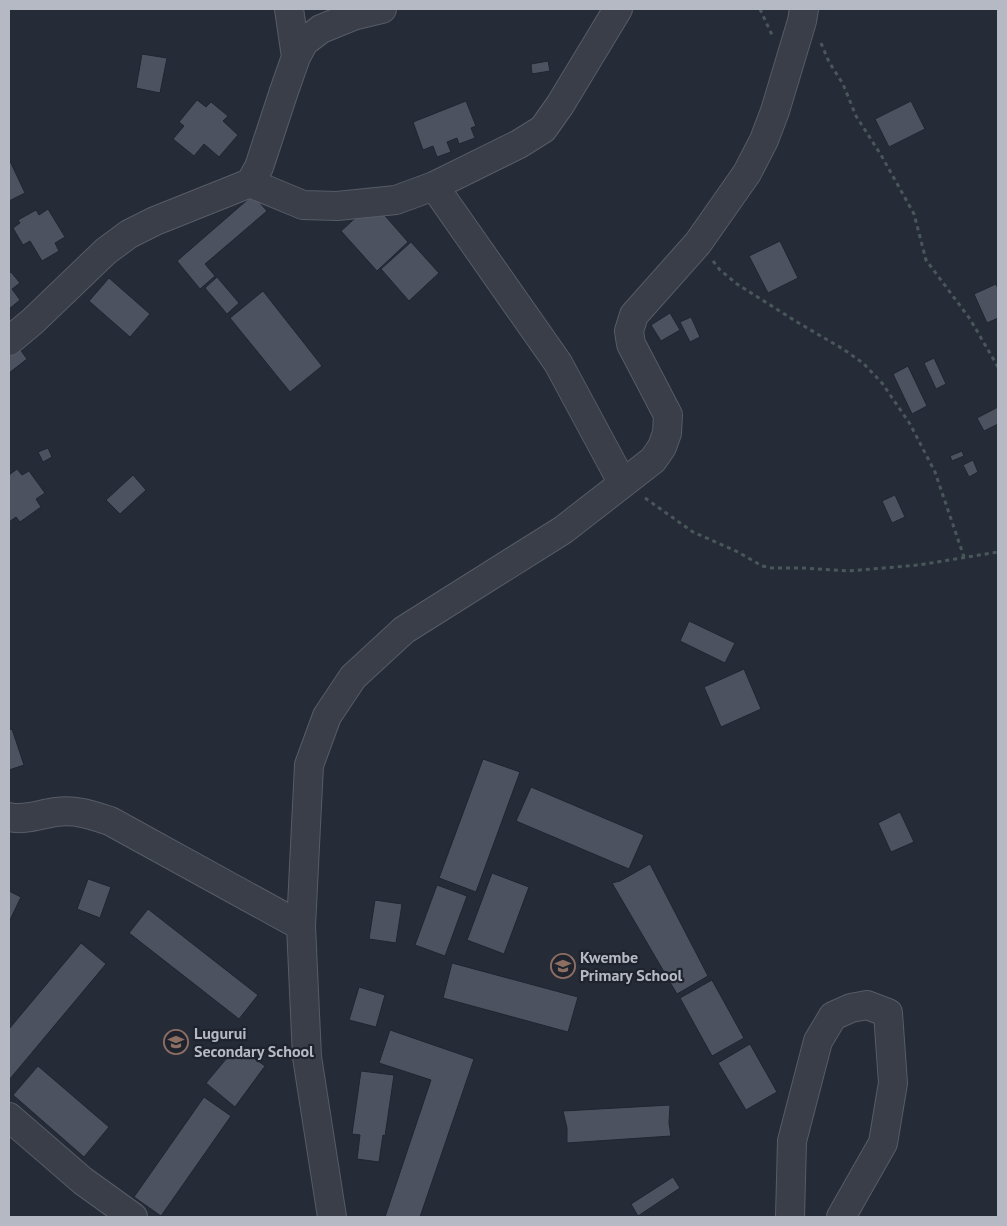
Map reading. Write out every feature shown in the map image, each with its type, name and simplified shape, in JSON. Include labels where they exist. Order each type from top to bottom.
[{"type":"street","points":[[289,9],[296,57]]},
{"type":"street","points":[[9,340],[33,322],[106,252],[129,234],[155,221],[250,183],[259,167],[296,57],[304,42],[321,29],[353,16],[382,9]]},
{"type":"street","points":[[250,183],[303,205],[337,206],[396,200],[434,186],[519,144],[543,129],[560,105],[618,9]]},
{"type":"street","points":[[332,1217],[306,1057],[302,926],[309,765],[328,716],[353,677],[404,630],[563,530],[652,460],[662,447],[667,433],[668,415],[631,344],[629,331],[634,315],[698,243],[747,172],[764,140],[775,111],[804,9]]},
{"type":"street","points":[[434,186],[558,363],[622,482]]},
{"type":"street","points":[[9,817],[16,819],[57,812],[82,812],[110,821],[302,926]]},
{"type":"street","points":[[790,1217],[792,1141],[818,1041],[834,1016],[851,1008],[867,1005],[888,1013],[893,1083],[883,1143],[841,1217]]},
{"type":"street","points":[[9,1117],[84,1181],[133,1217]]},
{"type":"path","points":[[818,35],[829,62],[843,84],[856,116],[881,154],[914,214],[926,260],[970,319],[998,367]]},
{"type":"path","points":[[698,243],[720,270],[737,284],[843,349],[863,363],[882,383],[910,424],[935,472],[964,557]]},
{"type":"path","points":[[622,482],[693,532],[738,552],[762,566],[772,568],[848,571],[919,565],[998,552]]},
{"type":"building","points":[[142,54],[167,58],[160,93],[136,88]]},
{"type":"building","points":[[548,61],[550,71],[532,74],[531,64]]},
{"type":"building","points":[[197,100],[206,107],[211,102],[228,116],[223,121],[238,135],[219,157],[204,144],[194,156],[173,139],[184,126],[179,122]]},
{"type":"building","points":[[466,101],[476,126],[471,128],[475,138],[459,144],[457,138],[447,142],[451,152],[437,157],[433,146],[423,150],[413,122]]},
{"type":"building","points":[[911,101],[925,129],[889,147],[875,119]]},
{"type":"building","points":[[9,159],[25,193],[9,201]]},
{"type":"building","points":[[253,195],[267,211],[205,264],[215,276],[200,289],[177,261]]},
{"type":"building","points":[[373,202],[408,242],[377,271],[341,231]]},
{"type":"building","points":[[48,209],[65,237],[55,243],[59,251],[42,261],[30,241],[23,245],[13,228],[20,223],[18,220],[36,210],[39,215]]},
{"type":"building","points":[[780,241],[798,278],[768,293],[749,256]]},
{"type":"building","points":[[411,242],[439,273],[409,301],[381,269]]},
{"type":"building","points":[[11,272],[20,283],[12,289],[20,300],[9,309],[9,273]]},
{"type":"building","points":[[217,277],[239,303],[227,314],[205,288]]},
{"type":"building","points":[[109,278],[150,314],[130,337],[89,301]]},
{"type":"building","points":[[996,284],[998,289],[998,318],[987,323],[974,294]]},
{"type":"building","points":[[263,291],[322,366],[290,392],[230,318]]},
{"type":"building","points":[[670,313],[680,330],[661,341],[651,325]]},
{"type":"building","points":[[691,317],[700,337],[690,342],[680,322]]},
{"type":"building","points":[[16,344],[27,359],[9,373],[9,349]]},
{"type":"building","points":[[934,358],[946,384],[936,389],[924,363]]},
{"type":"building","points":[[908,366],[927,406],[912,414],[893,374]]},
{"type":"building","points":[[998,407],[998,424],[984,431],[977,418]]},
{"type":"building","points":[[48,448],[52,457],[43,462],[38,452]]},
{"type":"building","points":[[962,451],[964,456],[952,461],[950,456]]},
{"type":"building","points":[[973,460],[978,472],[969,477],[963,465]]},
{"type":"building","points":[[17,469],[22,475],[29,471],[45,493],[36,499],[41,507],[20,522],[16,517],[9,522],[9,475]]},
{"type":"building","points":[[133,475],[146,490],[120,514],[106,500]]},
{"type":"building","points":[[895,495],[905,517],[892,523],[882,501]]},
{"type":"building","points":[[689,621],[735,643],[725,663],[680,641]]},
{"type":"building","points":[[744,669],[761,709],[721,727],[704,687]]},
{"type":"building","points":[[12,729],[24,765],[9,770],[9,730]]},
{"type":"building","points":[[483,759],[520,772],[476,892],[439,878]]},
{"type":"building","points":[[531,787],[644,835],[629,869],[516,821]]},
{"type":"building","points":[[900,812],[914,842],[891,852],[878,823]]},
{"type":"building","points":[[650,864],[708,976],[677,994],[612,883],[620,881]]},
{"type":"building","points":[[492,873],[529,887],[504,954],[467,940]]},
{"type":"building","points":[[88,879],[111,887],[100,918],[77,909]]},
{"type":"building","points":[[437,885],[467,896],[445,956],[415,945]]},
{"type":"building","points":[[9,891],[21,897],[9,922]]},
{"type":"building","points":[[375,900],[402,904],[396,943],[369,939]]},
{"type":"building","points":[[148,909],[258,995],[239,1019],[129,933]]},
{"type":"building","points":[[81,943],[106,964],[9,1080],[9,1029]]},
{"type":"building","points":[[452,963],[578,997],[568,1032],[443,998]]},
{"type":"building","points":[[712,980],[744,1038],[712,1056],[680,998]]},
{"type":"building","points":[[359,987],[385,995],[376,1027],[349,1020]]},
{"type":"building","points":[[390,1030],[474,1059],[420,1217],[385,1217],[431,1080],[379,1063]]},
{"type":"building","points":[[750,1044],[777,1092],[746,1110],[718,1063]]},
{"type":"building","points":[[237,1046],[265,1066],[235,1107],[206,1083]]},
{"type":"building","points":[[38,1066],[109,1127],[84,1157],[13,1095]]},
{"type":"building","points":[[361,1071],[394,1075],[379,1162],[357,1159],[360,1135],[352,1134]]},
{"type":"building","points":[[204,1097],[231,1116],[161,1216],[134,1197]]},
{"type":"building","points":[[670,1105],[669,1123],[671,1136],[567,1143],[567,1128],[563,1111]]},
{"type":"building","points":[[673,1177],[680,1188],[638,1216],[631,1204]]},
{"type":"place","name":"Kwembe Primary School","points":[[563,966]]},
{"type":"place","name":"Lugurui Secondary School","points":[[176,1042]]}]
